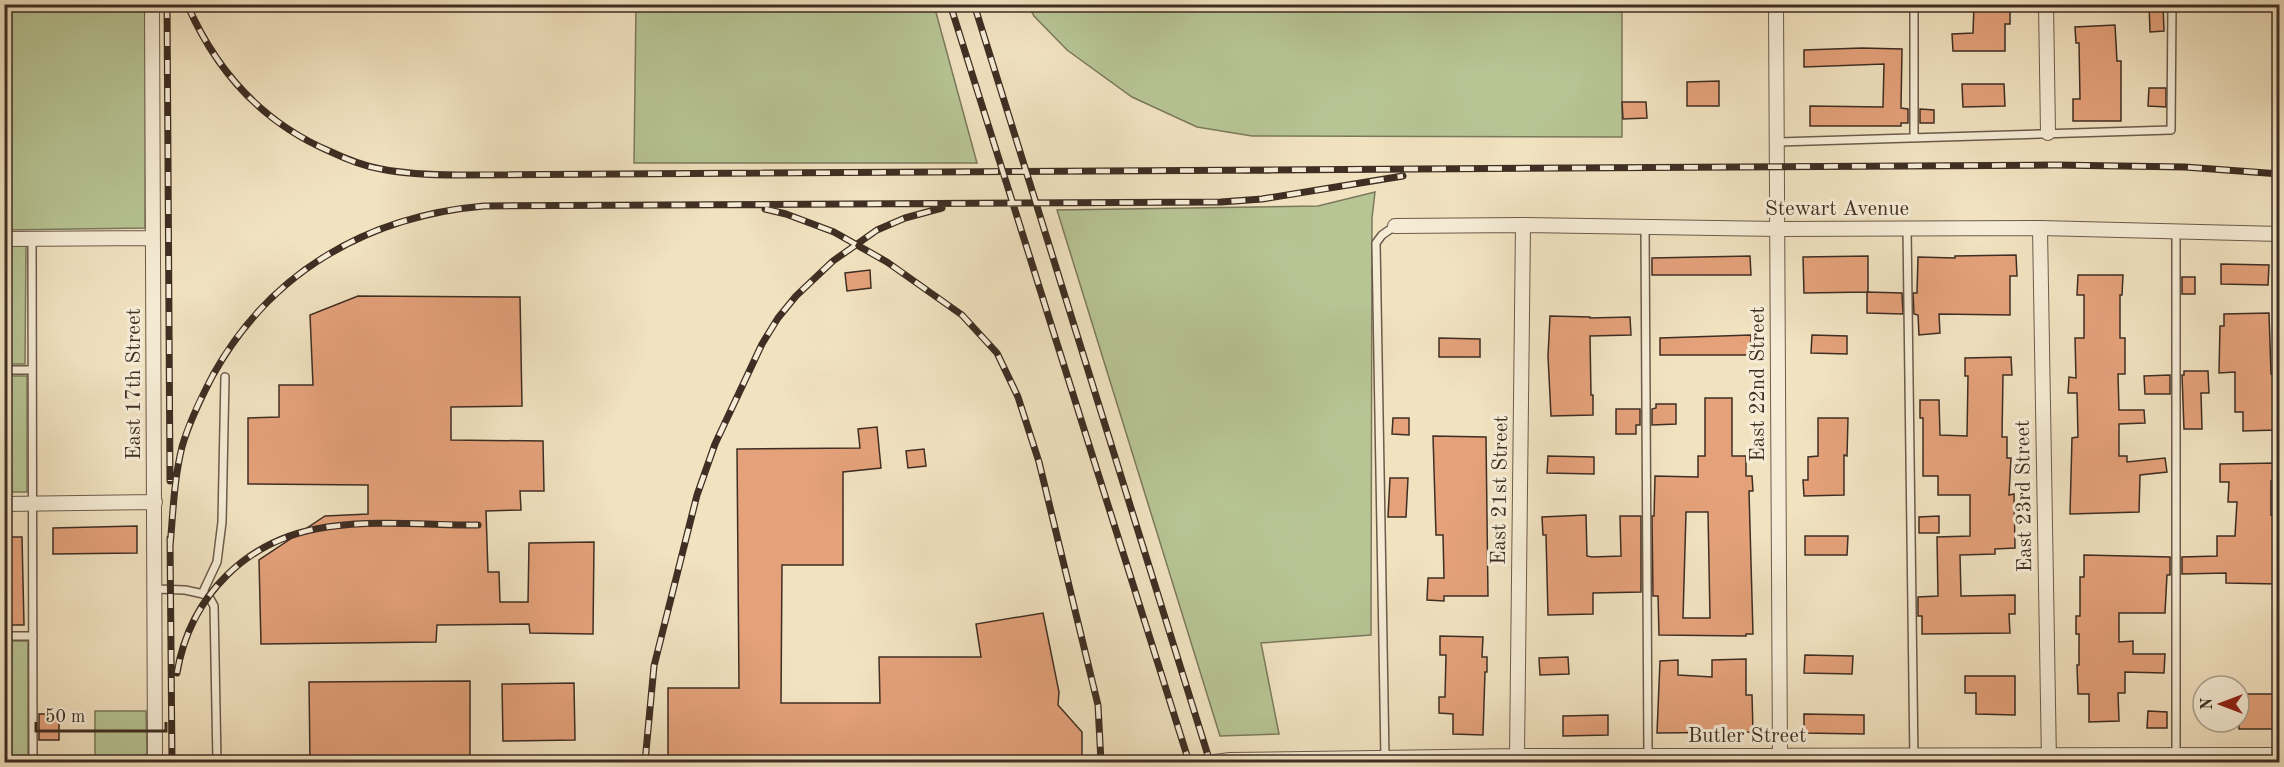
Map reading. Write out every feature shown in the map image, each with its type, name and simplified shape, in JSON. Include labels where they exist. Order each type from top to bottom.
[{"type":"street","name":"East 17th Street","points":[[152,4],[155,762]]},
{"type":"street","name":"East 22nd Street","points":[[1776,4],[1780,759]]},
{"type":"street","points":[[2046,4],[2048,133]]},
{"type":"street","name":"Stewart Avenue","points":[[1395,226],[1523,225],[1778,229],[2040,228],[2280,234]]},
{"type":"street","name":"East 21st Street","points":[[1517,756],[1523,225]]},
{"type":"street","name":"East 23rd Street","points":[[2040,228],[2049,759]]},
{"type":"street","points":[[4,238],[153,238]]},
{"type":"street","points":[[4,504],[155,502]]},
{"type":"street","name":"Butler Street","points":[[1215,762],[1517,756],[1648,759],[2176,759],[2280,755]]},
{"type":"lane","points":[[1914,4],[1914,138]]},
{"type":"lane","points":[[1776,142],[2171,130],[2172,4]]},
{"type":"lane","points":[[1385,759],[1376,243],[1382,235],[1395,226]]},
{"type":"lane","points":[[1645,227],[1648,759]]},
{"type":"lane","points":[[1907,228],[1914,759]]},
{"type":"lane","points":[[2176,231],[2176,759]]},
{"type":"lane","points":[[32,238],[33,762]]},
{"type":"lane","points":[[4,370],[32,370]]},
{"type":"lane","points":[[202,594],[216,562],[222,522],[225,377]]},
{"type":"lane","points":[[154,589],[185,590],[208,595],[214,606],[217,762]]},
{"type":"lane","points":[[4,636],[33,636]]},
{"type":"green space","points":[[4,5],[146,5],[145,228],[5,230]]},
{"type":"green space","points":[[636,5],[934,5],[977,163],[634,163]]},
{"type":"green space","points":[[1028,5],[1622,5],[1622,137],[1252,136],[1197,127],[1132,97],[1067,50],[1034,16]]},
{"type":"green space","points":[[1375,192],[1372,218],[1371,635],[1261,643],[1279,734],[1220,736],[1057,210],[1318,206]]},
{"type":"green space","points":[[26,245],[25,364],[5,364],[4,246]]},
{"type":"green space","points":[[5,376],[27,376],[27,492],[5,492]]},
{"type":"green space","points":[[5,641],[28,641],[28,757],[5,757]]},
{"type":"green space","points":[[95,711],[146,711],[147,753],[144,756],[95,756]]},
{"type":"building","points":[[1974,4],[2010,5],[2010,24],[2005,24],[2005,51],[1953,51],[1952,34],[1973,33]]},
{"type":"building","points":[[2149,4],[2163,4],[2164,31],[2150,32]]},
{"type":"building","points":[[2115,25],[2117,61],[2121,61],[2121,121],[2073,121],[2073,99],[2080,99],[2079,43],[2076,43],[2075,27]]},
{"type":"building","points":[[1902,49],[1901,108],[1908,109],[1908,123],[1901,123],[1901,126],[1810,126],[1810,106],[1883,107],[1884,64],[1804,67],[1804,50]]},
{"type":"building","points":[[1719,81],[1719,106],[1687,106],[1687,82]]},
{"type":"building","points":[[1962,84],[2004,84],[2005,106],[1963,107]]},
{"type":"building","points":[[2149,88],[2166,88],[2166,107],[2148,106]]},
{"type":"building","points":[[1622,102],[1646,102],[1647,118],[1623,119]]},
{"type":"building","points":[[1920,109],[1934,110],[1934,123],[1920,123]]},
{"type":"building","points":[[2016,255],[2017,276],[2010,276],[2010,315],[1939,314],[1940,333],[1919,335],[1918,315],[1914,314],[1913,293],[1917,293],[1918,257]]},
{"type":"building","points":[[1750,256],[1751,275],[1652,275],[1652,258]]},
{"type":"building","points":[[1868,256],[1868,292],[1804,293],[1803,257]]},
{"type":"building","points":[[2221,264],[2269,265],[2268,285],[2221,284]]},
{"type":"building","points":[[870,270],[871,288],[847,291],[845,273]]},
{"type":"building","points":[[2078,275],[2123,275],[2122,295],[2120,295],[2120,338],[2125,338],[2125,374],[2118,374],[2119,410],[2144,410],[2145,423],[2119,424],[2119,456],[2127,456],[2127,462],[2165,458],[2167,472],[2140,475],[2139,512],[2070,514],[2072,438],[2078,437],[2077,393],[2068,393],[2069,377],[2076,378],[2075,338],[2084,338],[2084,295],[2077,295]]},
{"type":"building","points":[[2182,277],[2195,277],[2195,294],[2182,294]]},
{"type":"building","points":[[1867,292],[1902,293],[1903,314],[1867,313]]},
{"type":"building","points":[[358,296],[520,297],[522,406],[451,407],[451,440],[543,441],[544,491],[520,491],[521,510],[486,511],[488,572],[499,572],[500,602],[528,602],[529,543],[594,542],[593,634],[530,633],[529,624],[437,625],[436,642],[261,644],[259,560],[325,516],[368,514],[368,485],[248,484],[248,418],[279,417],[279,385],[313,385],[310,315]]},
{"type":"building","points":[[2269,313],[2271,374],[2278,374],[2277,430],[2243,431],[2243,412],[2235,412],[2235,372],[2219,373],[2220,326],[2224,326],[2224,314]]},
{"type":"building","points":[[1550,316],[1630,317],[1631,335],[1590,336],[1593,415],[1551,416],[1548,356]]},
{"type":"building","points":[[1751,335],[1751,355],[1660,355],[1660,338]]},
{"type":"building","points":[[1812,335],[1847,336],[1847,354],[1811,353]]},
{"type":"building","points":[[1439,338],[1480,339],[1480,357],[1439,357]]},
{"type":"building","points":[[2011,357],[2012,375],[2003,375],[2002,437],[2007,437],[2007,458],[2011,458],[2009,495],[2014,494],[2015,548],[1995,549],[1995,554],[1960,555],[1961,596],[2015,595],[2015,614],[2009,614],[2010,633],[1922,634],[1922,616],[1918,616],[1918,597],[1938,596],[1937,537],[1970,536],[1970,495],[1938,495],[1938,476],[1923,476],[1923,418],[1920,418],[1920,400],[1939,400],[1940,435],[1967,436],[1968,376],[1965,376],[1965,358]]},
{"type":"building","points":[[2184,371],[2208,371],[2209,393],[2201,393],[2202,429],[2184,429],[2182,375]]},
{"type":"building","points":[[2170,375],[2170,394],[2145,394],[2144,376]]},
{"type":"building","points":[[1705,398],[1732,398],[1732,456],[1746,456],[1746,476],[1752,476],[1753,491],[1749,491],[1753,634],[1746,634],[1746,636],[1659,635],[1658,596],[1653,596],[1652,516],[1654,516],[1655,476],[1698,477],[1698,456],[1705,456]],"holes":[[[1686,512],[1708,512],[1710,618],[1683,618]]]},
{"type":"building","points":[[1656,404],[1676,404],[1676,424],[1652,425],[1652,409],[1656,408]]},
{"type":"building","points":[[1616,409],[1640,409],[1640,425],[1636,425],[1636,434],[1616,434]]},
{"type":"building","points":[[1393,418],[1409,418],[1409,435],[1392,434]]},
{"type":"building","points":[[1818,418],[1848,418],[1847,456],[1844,455],[1844,495],[1804,496],[1803,480],[1808,480],[1808,457],[1818,456]]},
{"type":"building","points":[[877,427],[881,468],[843,472],[843,565],[782,565],[781,703],[880,703],[879,657],[981,657],[976,624],[1043,613],[1059,692],[1058,705],[1082,732],[1082,762],[668,762],[668,688],[739,688],[737,449],[860,448],[858,429]]},
{"type":"building","points":[[1433,436],[1486,437],[1488,596],[1444,596],[1444,601],[1427,600],[1428,578],[1444,578],[1443,535],[1436,535]]},
{"type":"building","points":[[924,449],[926,466],[908,468],[906,451]]},
{"type":"building","points":[[1548,456],[1594,457],[1594,474],[1547,473]]},
{"type":"building","points":[[2276,463],[2277,481],[2271,481],[2271,515],[2278,516],[2277,584],[2226,583],[2226,573],[2182,574],[2182,557],[2217,556],[2217,536],[2235,536],[2237,502],[2228,502],[2229,482],[2220,482],[2220,464]]},
{"type":"building","points":[[1390,478],[1408,478],[1406,517],[1388,517]]},
{"type":"building","points":[[1586,515],[1587,556],[1592,557],[1621,556],[1620,516],[1641,516],[1641,592],[1593,593],[1593,614],[1548,615],[1546,535],[1543,535],[1542,517]]},
{"type":"building","points":[[1939,516],[1939,533],[1919,533],[1919,517]]},
{"type":"building","points":[[137,526],[137,553],[53,554],[53,528]]},
{"type":"building","points":[[1805,536],[1848,536],[1847,555],[1805,555]]},
{"type":"building","points":[[4,537],[22,537],[24,625],[6,625]]},
{"type":"building","points":[[2084,555],[2170,557],[2165,613],[2119,613],[2119,642],[2133,641],[2133,654],[2165,654],[2164,673],[2125,672],[2125,693],[2118,693],[2119,721],[2089,722],[2089,694],[2078,694],[2079,634],[2076,634],[2076,616],[2080,616],[2080,577],[2084,577]]},
{"type":"building","points":[[1440,636],[1483,637],[1482,657],[1487,657],[1487,672],[1485,672],[1483,735],[1453,734],[1453,714],[1439,713],[1439,697],[1445,697],[1446,655],[1440,655]]},
{"type":"building","points":[[1805,655],[1853,656],[1852,674],[1804,673]]},
{"type":"building","points":[[1568,657],[1569,674],[1540,675],[1539,658]]},
{"type":"building","points":[[1746,659],[1746,695],[1752,695],[1753,732],[1657,733],[1660,661],[1678,660],[1678,675],[1712,677],[1712,660]]},
{"type":"building","points":[[1965,676],[2015,676],[2015,715],[1976,714],[1976,693],[1965,693]]},
{"type":"building","points":[[470,681],[470,762],[310,762],[309,682]]},
{"type":"building","points":[[574,683],[575,740],[503,741],[502,684]]},
{"type":"building","points":[[2251,694],[2280,694],[2280,729],[2251,729]]},
{"type":"building","points":[[2148,711],[2167,712],[2167,728],[2147,728]]},
{"type":"building","points":[[39,714],[59,714],[59,740],[39,740]]},
{"type":"building","points":[[1804,714],[1864,715],[1864,734],[1804,733]]},
{"type":"building","points":[[1608,715],[1608,735],[1563,736],[1563,716]]},
{"type":"railway","points":[[167,4],[170,481]]},
{"type":"railway","points":[[187,4],[212,51],[227,72],[244,92],[283,125],[305,139],[355,162],[374,168],[410,173],[458,175],[2055,165],[2185,167],[2280,174]]},
{"type":"railway","points":[[950,4],[1189,762]]},
{"type":"railway","points":[[974,4],[1210,762]]},
{"type":"railway","points":[[170,547],[175,484],[185,438],[213,375],[236,339],[263,307],[293,279],[326,256],[362,237],[401,222],[441,212],[484,206],[1221,202],[1262,199],[1403,176]]},
{"type":"railway","points":[[645,762],[654,666],[697,495],[715,444],[762,344],[778,318],[796,296],[833,261],[877,230],[905,218],[942,208]]},
{"type":"railway","points":[[765,209],[786,214],[834,232],[887,262],[962,315],[997,353],[1018,397],[1039,462],[1098,705],[1101,762]]},
{"type":"railway","points":[[177,673],[184,645],[209,595],[248,557],[272,543],[298,533],[346,525],[383,523],[478,525]]},
{"type":"railway","points":[[170,538],[172,762]]}]
